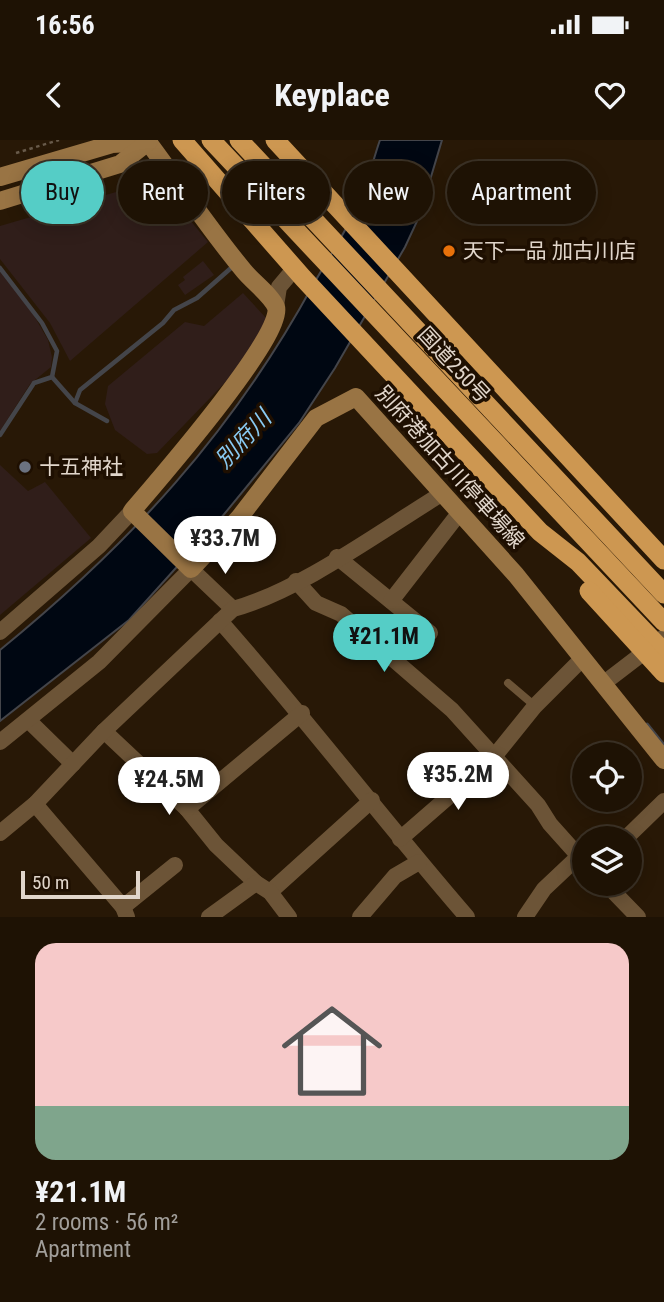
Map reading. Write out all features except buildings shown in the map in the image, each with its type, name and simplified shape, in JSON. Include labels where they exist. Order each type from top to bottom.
[{"type":"highway","points":[[182,140],[299,273],[540,532],[578,562],[657,646],[664,673]]},
{"type":"highway","name":"国道250号","points":[[211,140],[664,622]]},
{"type":"highway","name":"国道250号","points":[[239,140],[664,594]]},
{"type":"highway","points":[[275,140],[664,560]]},
{"type":"main road","points":[[0,177],[112,144],[151,141]]},
{"type":"main road","points":[[0,201],[120,164],[151,141]]},
{"type":"main road","points":[[151,141],[245,273],[276,306],[275,322],[238,380],[135,514],[189,567]]},
{"type":"main road","name":"別府港加古川停車場線","points":[[189,567],[239,518],[317,418],[356,397],[516,575],[664,760]]},
{"type":"street","points":[[276,306],[279,287],[299,273]]},
{"type":"street","points":[[0,833],[35,804],[104,731],[233,609],[257,602],[296,581],[443,493]]},
{"type":"street","points":[[391,601],[460,512]]},
{"type":"street","points":[[0,632],[135,514]]},
{"type":"street","points":[[337,557],[430,633]]},
{"type":"street","points":[[0,742],[99,662],[189,567],[233,609]]},
{"type":"street","points":[[296,581],[316,603],[341,614],[442,701],[538,805],[550,824],[572,847]]},
{"type":"street","points":[[220,621],[302,713],[459,914]]},
{"type":"street","points":[[604,683],[657,646]]},
{"type":"street","points":[[400,839],[493,758],[535,706],[583,658]]},
{"type":"street","points":[[187,808],[302,713]]},
{"type":"street","points":[[29,721],[73,764]]},
{"type":"street","points":[[104,731],[187,808],[216,845],[263,887],[289,917]]},
{"type":"street","points":[[209,917],[263,887],[372,800]]},
{"type":"street","points":[[639,826],[664,802]]},
{"type":"street","points":[[35,804],[125,912],[175,865]]},
{"type":"street","points":[[382,917],[365,911],[395,876],[419,862]]},
{"type":"street","points":[[525,917],[544,889],[572,866]]},
{"type":"street","points":[[617,896],[635,916]]},
{"type":"lane","points":[[508,683],[535,706]]},
{"type":"path","points":[[12,155],[59,140]]},
{"type":"shaded area","points":[[118,191],[118,224],[193,224],[208,242],[70,361],[50,323],[0,259],[0,226],[21,220],[21,224],[104,224],[104,196]]},
{"type":"shaded area","points":[[203,261],[214,275],[185,295],[178,285],[185,280],[183,277]]},
{"type":"shaded area","points":[[0,271],[33,314],[48,340],[52,357],[51,367],[30,384],[0,431]]},
{"type":"shaded area","points":[[243,293],[267,319],[238,369],[157,453],[147,454],[115,430],[105,404],[108,386],[185,322],[204,326]]},
{"type":"shaded area","points":[[0,465],[28,491],[45,482],[91,538],[0,615]]},
{"type":"water","name":"別府川","points":[[380,140],[442,140],[433,170],[433,161],[373,161]]},
{"type":"water","name":"別府川","points":[[349,224],[416,224],[335,368],[299,423],[221,518],[129,620],[0,721],[0,650],[93,569],[135,527],[213,437],[282,339]]},
{"type":"waterway","points":[[0,268],[42,323],[57,351],[52,377]]},
{"type":"waterway","points":[[75,403],[80,390],[163,323],[174,310],[197,298],[231,268]]},
{"type":"waterway","points":[[0,435],[34,383],[52,377],[75,403],[107,421]]},
{"type":"waterway","points":[[647,725],[664,746]]},
{"type":"place","name":"天下一品 加古川店","points":[[449,251]]},
{"type":"place","name":"十五神社","points":[[25,467]]}]
